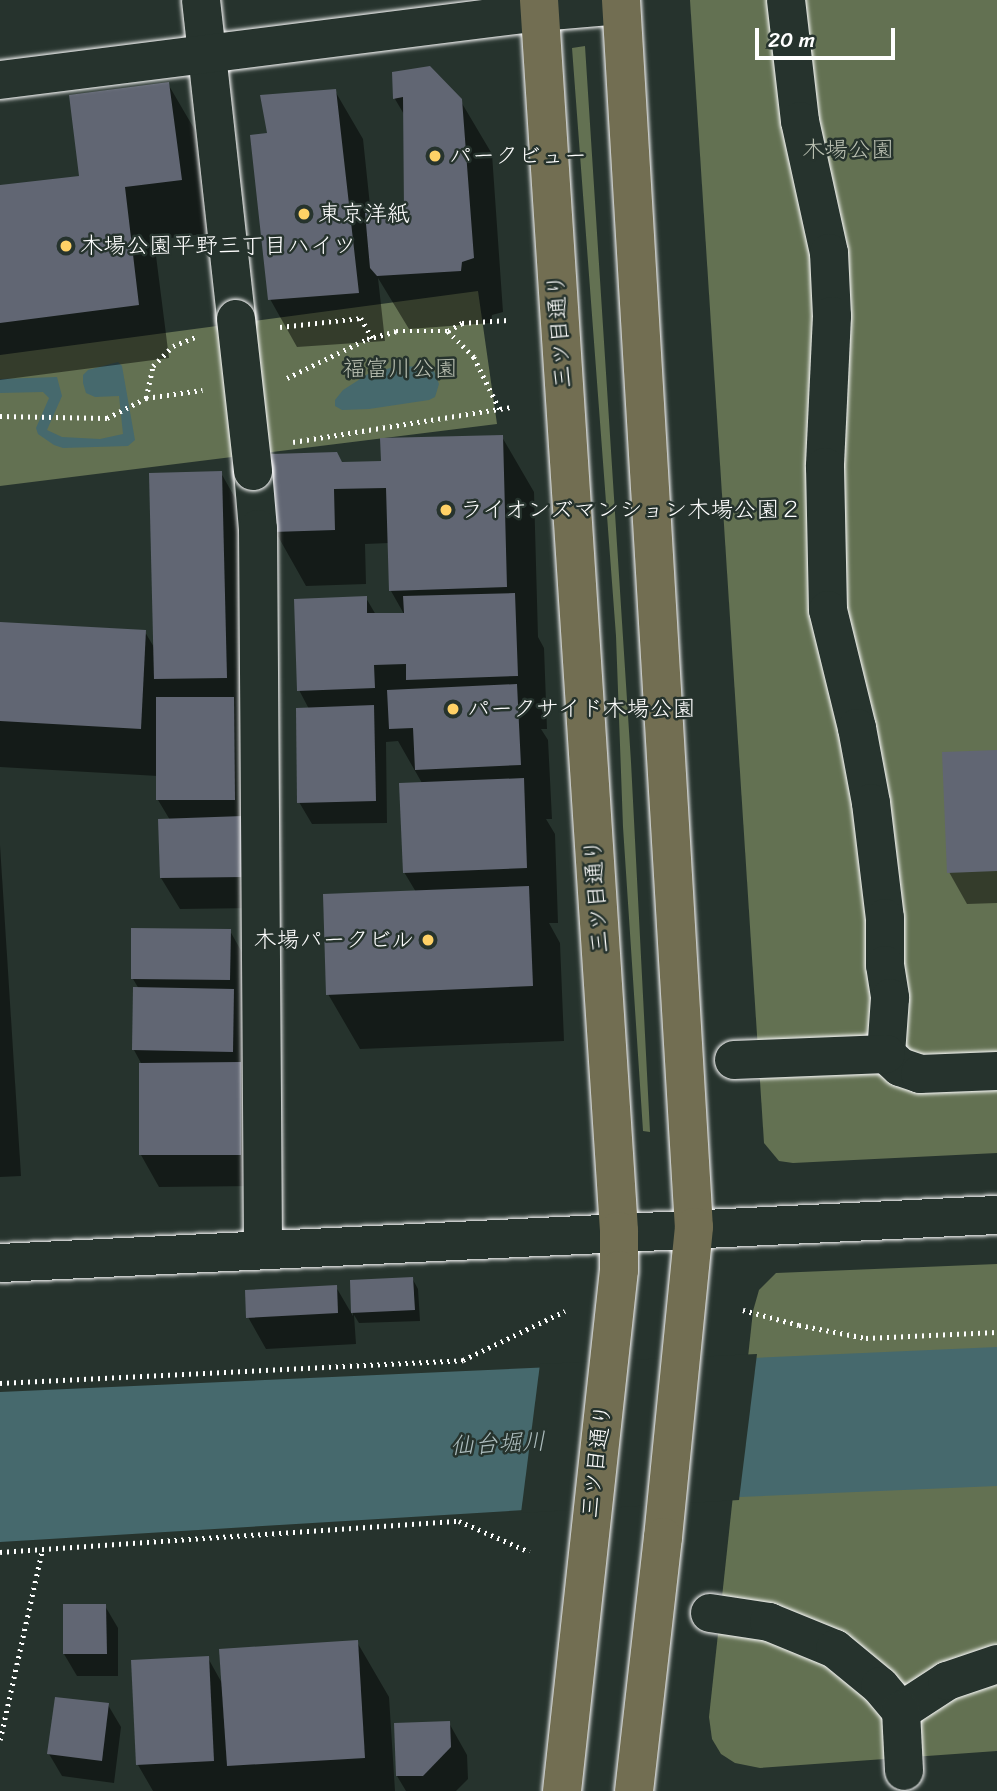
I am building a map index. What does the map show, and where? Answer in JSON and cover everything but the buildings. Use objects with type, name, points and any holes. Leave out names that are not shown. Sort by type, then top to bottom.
[{"type":"main road","points":[[621,3],[694,1227],[634,1791]]},
{"type":"main road","name":"三ツ目通り","points":[[539,6],[619,1231],[619,1270],[562,1791]]},
{"type":"street","points":[[201,0],[204,55],[258,529],[263,1250]]},
{"type":"street","points":[[786,0],[800,121],[829,253],[832,316],[825,467],[828,610],[857,729],[871,803],[885,918],[885,965],[890,998],[886,1054]]},
{"type":"street","points":[[0,80],[204,55],[539,6],[621,3]]},
{"type":"street","points":[[734,1060],[886,1054],[900,1067],[920,1074],[997,1071]]},
{"type":"street","points":[[0,1263],[997,1214]]},
{"type":"street","points":[[710,1613],[769,1622],[835,1649],[880,1686],[901,1711],[904,1771]]},
{"type":"street","points":[[901,1711],[947,1681],[997,1664]]},
{"type":"path","points":[[146,398],[153,366],[173,346],[191,337],[236,326],[361,318],[372,338]]},
{"type":"path","points":[[500,410],[474,357],[448,331],[463,323],[508,320]]},
{"type":"path","points":[[251,460],[512,407]]},
{"type":"path","points":[[0,416],[71,419]]},
{"type":"path","points":[[743,1310],[799,1325],[866,1338],[997,1332]]},
{"type":"path","points":[[0,1383],[463,1360],[565,1311]]},
{"type":"path","points":[[0,1552],[459,1521],[530,1552]]},
{"type":"path","points":[[0,1740],[42,1550]]},
{"type":"green space","name":"木場公園","points":[[690,0],[997,0],[997,1153],[793,1163],[779,1161],[764,1143]]},
{"type":"green space","points":[[585,46],[631,762],[650,1132],[643,1131],[623,827],[616,636],[572,48]]},
{"type":"green space","name":"福富川公園","points":[[478,291],[497,424],[0,486],[0,355]]},
{"type":"green space","points":[[997,1264],[997,1751],[760,1768],[735,1763],[721,1754],[712,1739],[709,1717],[753,1311],[759,1290],[776,1273]]},
{"type":"water","points":[[118,362],[122,366],[135,440],[128,446],[63,448],[54,445],[38,434],[36,428],[49,398],[43,392],[0,393],[0,379],[57,377],[62,396],[47,430],[62,437],[100,439],[123,434],[119,396],[95,397],[86,393],[83,383],[83,375],[88,370]]},
{"type":"water","points":[[398,366],[428,367],[434,371],[439,384],[435,397],[369,409],[342,410],[335,406],[335,400],[343,390],[368,374]]},
{"type":"water","name":"仙台堀川","points":[[997,1347],[997,1486],[740,1497],[0,1542],[0,1392]]},
{"type":"pier","points":[[757,1354],[739,1500],[521,1513],[540,1364]]},
{"type":"place","name":"パークビュー","points":[[435,156]]},
{"type":"place","name":"東京洋紙","points":[[304,214]]},
{"type":"place","name":"木場公園平野三丁目ハイツ","points":[[66,246]]},
{"type":"place","name":"ライオンズマンション木場公園２","points":[[446,510]]},
{"type":"place","name":"パークサイド木場公園","points":[[453,709]]},
{"type":"place","name":"木場パークビル","points":[[428,940]]}]
